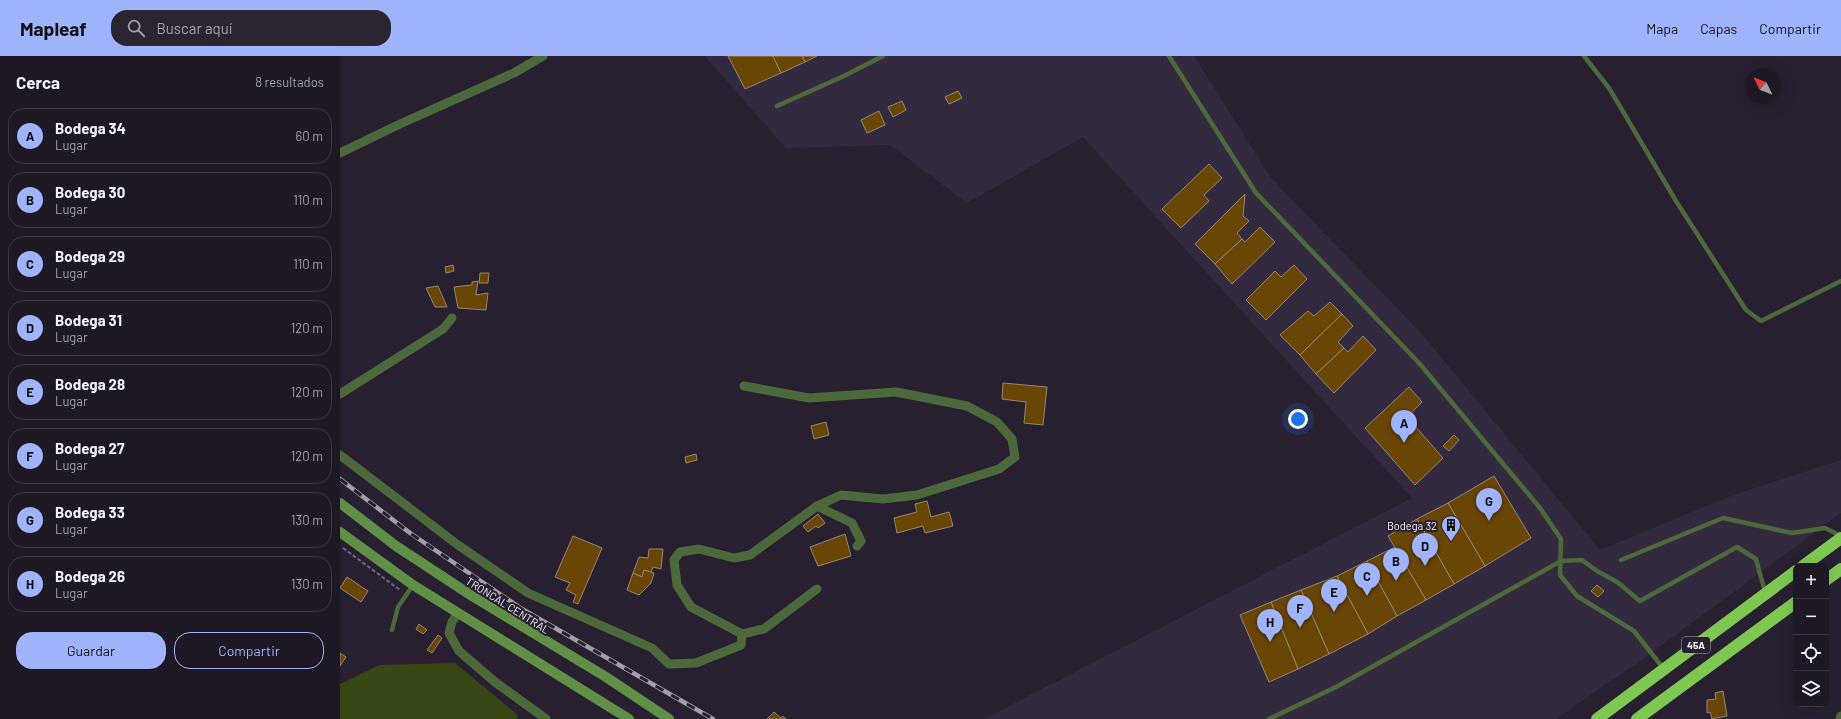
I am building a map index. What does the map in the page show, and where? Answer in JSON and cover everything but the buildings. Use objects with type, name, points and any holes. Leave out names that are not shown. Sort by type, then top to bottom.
[{"type":"highway","points":[[1807,563],[1841,537]]},
{"type":"highway","points":[[1829,578],[1841,569]]},
{"type":"highway","name":"45A","points":[[1596,719],[1793,573]]},
{"type":"highway","name":"45A","points":[[1637,719],[1793,604]]},
{"type":"main road","name":"TRONCAL CENTRAL","points":[[340,503],[396,546],[472,596],[606,677],[669,719]]},
{"type":"main road","points":[[340,532],[414,585],[629,719]]},
{"type":"street","points":[[340,153],[400,124],[514,73],[543,56]]},
{"type":"street","points":[[340,394],[443,329],[452,318]]},
{"type":"street","points":[[744,386],[809,398],[896,392],[967,406],[997,422],[1012,439],[1015,457],[999,469],[917,495],[883,499],[841,495],[817,506],[750,555],[734,558],[699,549],[680,552],[674,560],[677,585],[692,606],[742,634],[764,629],[817,589]]},
{"type":"street","points":[[340,455],[458,545],[528,593],[652,648],[669,664],[696,663],[735,648],[741,645],[742,634]]},
{"type":"street","points":[[817,506],[852,523],[861,541],[857,546]]},
{"type":"street","points":[[458,612],[452,622],[449,633],[459,651],[495,682],[546,719]]},
{"type":"lane","points":[[777,106],[844,76],[883,56]]},
{"type":"lane","points":[[1170,56],[1256,193],[1419,363],[1530,496],[1561,540],[1560,576],[1578,596],[1634,631],[1664,670]]},
{"type":"lane","points":[[1584,56],[1609,88],[1676,201],[1746,310],[1761,321],[1841,281]]},
{"type":"lane","points":[[1621,560],[1722,518],[1792,532],[1825,528],[1841,537]]},
{"type":"lane","points":[[1269,719],[1336,687],[1561,561],[1582,560],[1597,571],[1617,582],[1640,601],[1736,547],[1756,559],[1766,594]]},
{"type":"lane","points":[[392,630],[398,607],[414,585]]},
{"type":"shaded area","points":[[705,56],[1194,56],[1271,178],[1421,333],[1600,550],[1736,494],[1841,460],[1841,513],[1644,658],[1556,719],[984,719],[1412,498],[1083,137],[967,203],[890,145],[786,148]]},
{"type":"green space","points":[[455,663],[518,715],[517,719],[340,719],[340,684],[379,665]]},
{"type":"railway","points":[[340,479],[410,533],[522,609],[713,719]]},
{"type":"place","name":"Bodega 34","points":[[1404,443]]},
{"type":"place","name":"Bodega 33","points":[[1489,521]]},
{"type":"place","name":"Bodega 32","points":[[1451,542]]},
{"type":"place","name":"Bodega 31","points":[[1425,566]]},
{"type":"place","name":"Bodega 30","points":[[1396,581]]},
{"type":"place","name":"Bodega 29","points":[[1367,596]]},
{"type":"place","name":"Bodega 28","points":[[1334,612]]},
{"type":"place","name":"Bodega 27","points":[[1300,628]]},
{"type":"place","name":"Bodega 26","points":[[1270,642]]}]
